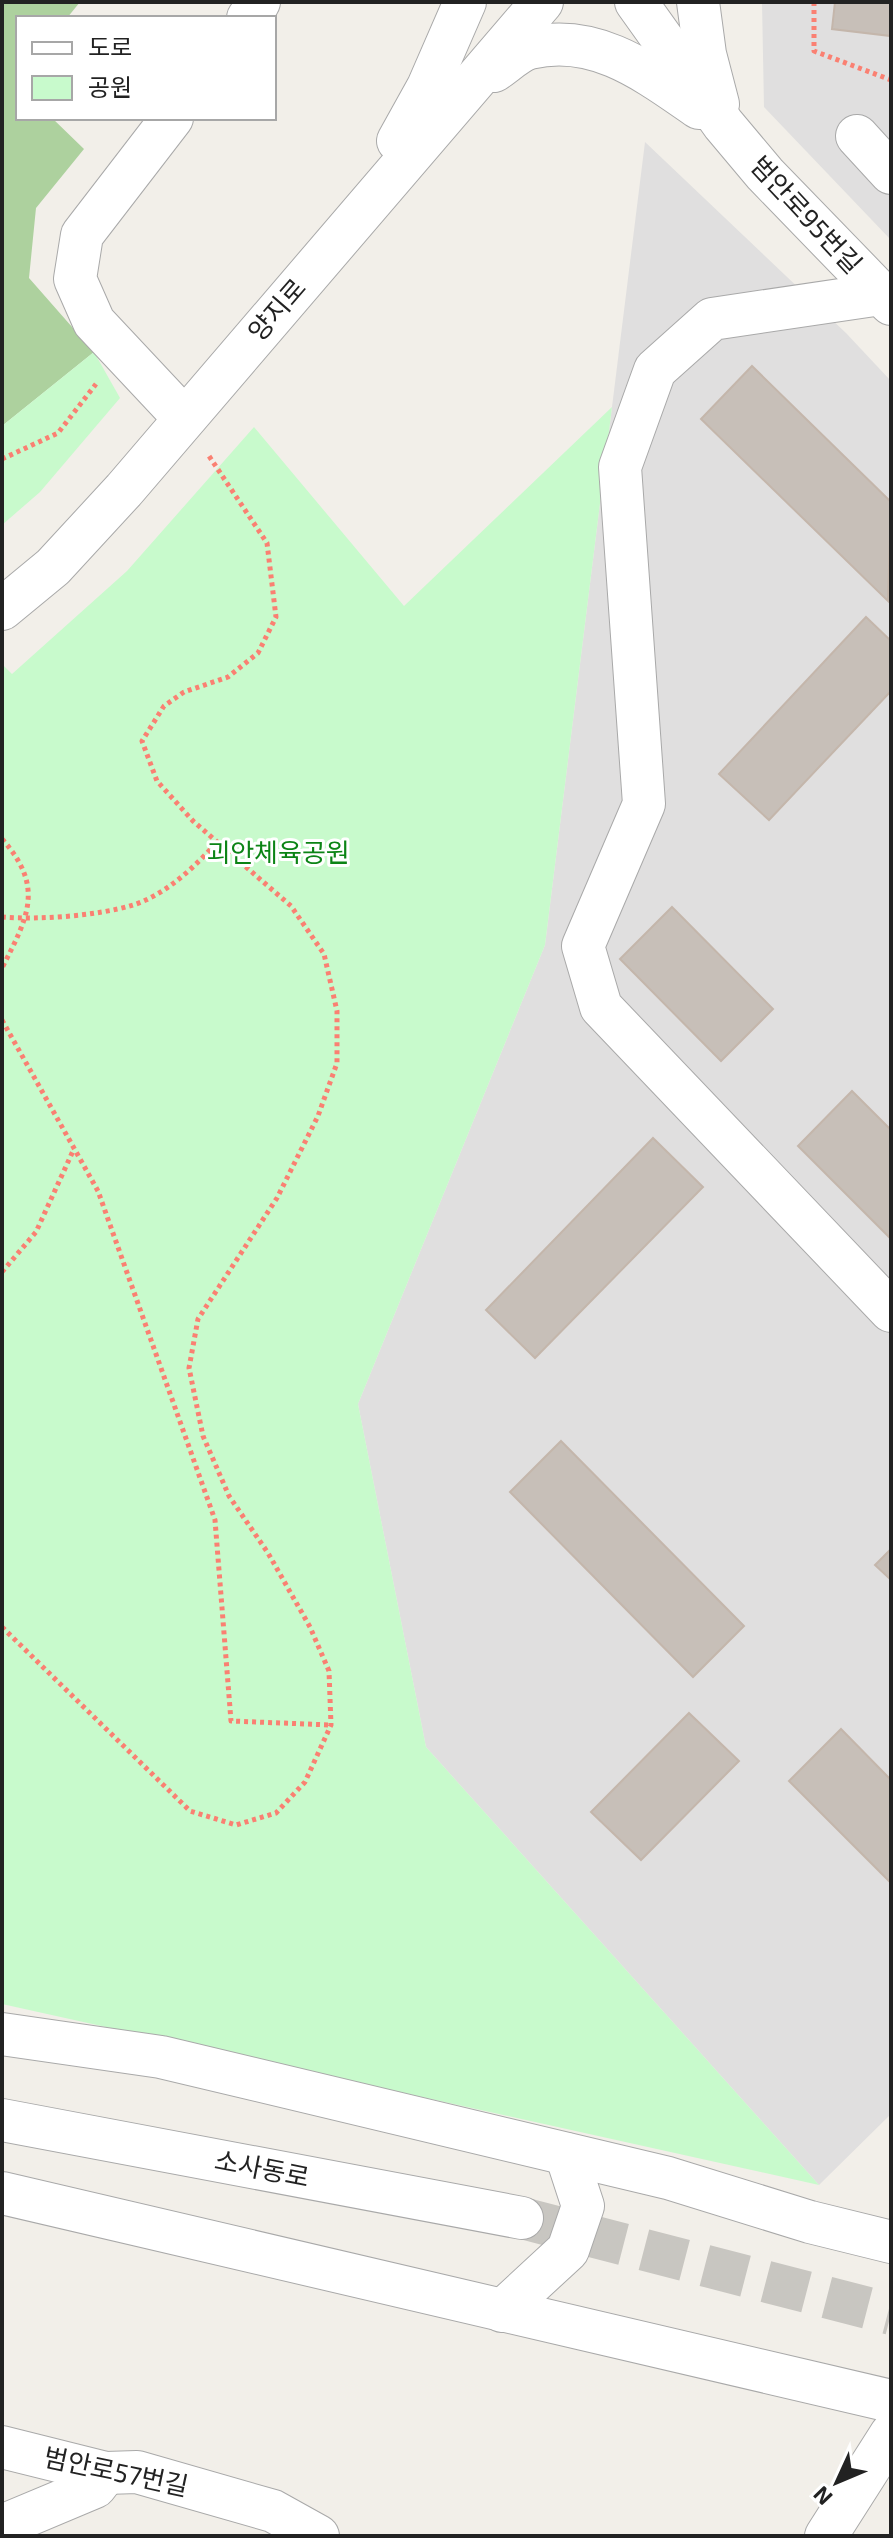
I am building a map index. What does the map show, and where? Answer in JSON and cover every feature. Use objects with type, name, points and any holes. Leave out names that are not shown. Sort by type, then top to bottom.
[{"type":"street","points":[[357,217],[428,87],[465,2]]},
{"type":"street","name":"양지로","points":[[2,609],[53,567],[542,2]]},
{"type":"street","name":"범안로95번길","points":[[636,2],[723,124],[765,174],[886,299]]},
{"type":"street","name":"범안로95번길","points":[[698,2],[705,54],[723,124]]},
{"type":"street","points":[[470,86],[528,48],[580,43],[640,68],[723,124]]},
{"type":"street","points":[[170,120],[82,235],[75,279],[94,322],[184,418]]},
{"type":"street","points":[[857,136],[891,173]]},
{"type":"street","points":[[886,299],[712,319],[655,370],[620,467],[644,804],[583,946],[601,1007],[891,1311]]},
{"type":"street","points":[[2,2034],[161,2057],[668,2178],[810,2222],[891,2242]]},
{"type":"street","name":"소사동로","points":[[2,2120],[522,2218]]},
{"type":"street","points":[[502,2311],[568,2250],[583,2206],[566,2154]]},
{"type":"street","points":[[2,2193],[891,2401]]},
{"type":"street","points":[[826,2536],[891,2434]]},
{"type":"street","name":"범안로57번길","points":[[2,2447],[106,2473],[137,2472],[273,2511],[318,2536]]},
{"type":"street","points":[[2,2526],[95,2487],[106,2473]]},
{"type":"path","points":[[814,2],[814,51],[891,80]]},
{"type":"path","points":[[2,459],[58,433],[92,387],[126,357]]},
{"type":"path","points":[[2,1627],[190,1811],[236,1825],[276,1813],[305,1782],[331,1725],[329,1671],[310,1627],[268,1553],[229,1496],[203,1436],[189,1368],[198,1319],[277,1198],[318,1116],[337,1063],[337,1011],[324,954],[291,906],[217,842],[157,781],[142,741],[164,706],[184,692],[228,677],[258,653],[276,617],[267,543],[184,418]]},
{"type":"path","points":[[2,839],[17,855],[29,882],[27,919],[2,968]]},
{"type":"path","points":[[2,917],[27,919],[134,905],[190,872],[217,842]]},
{"type":"path","points":[[2,1020],[98,1191],[136,1292],[158,1368],[215,1520],[231,1721],[331,1725]]},
{"type":"path","points":[[2,1272],[36,1232],[74,1150]]},
{"type":"shaded area","points":[[762,2],[891,2],[891,240],[764,107]]},
{"type":"shaded area","points":[[645,142],[846,333],[891,381],[891,2114],[819,2185],[426,1747],[358,1404],[545,945]]},
{"type":"green space","points":[[2,2],[80,2],[69,16],[16,16],[16,120],[54,120],[84,149],[36,208],[29,278],[94,352],[2,426]]},
{"type":"green space","points":[[94,352],[120,398],[40,492],[2,525],[2,426]]},
{"type":"green space","name":"괴안체육공원","points":[[612,407],[545,945],[358,1404],[426,1747],[819,2185],[2,2004],[2,664],[12,674],[127,571],[254,427],[404,606]]},
{"type":"building","points":[[835,2],[891,2],[891,36],[832,29]]},
{"type":"building","points":[[752,366],[891,502],[888,601],[701,419]]},
{"type":"building","points":[[866,617],[891,641],[891,691],[769,820],[719,774]]},
{"type":"building","points":[[672,907],[773,1009],[721,1061],[620,959]]},
{"type":"building","points":[[852,1091],[891,1130],[891,1239],[798,1146]]},
{"type":"building","points":[[653,1138],[703,1187],[535,1358],[486,1310]]},
{"type":"building","points":[[561,1441],[744,1626],[693,1677],[510,1492]]},
{"type":"building","points":[[891,1549],[891,1580],[875,1565]]},
{"type":"building","points":[[689,1713],[739,1761],[641,1860],[591,1812]]},
{"type":"building","points":[[841,1729],[891,1780],[891,1883],[789,1781]]},
{"type":"tunnel","points":[[522,2218],[891,2314]]}]
